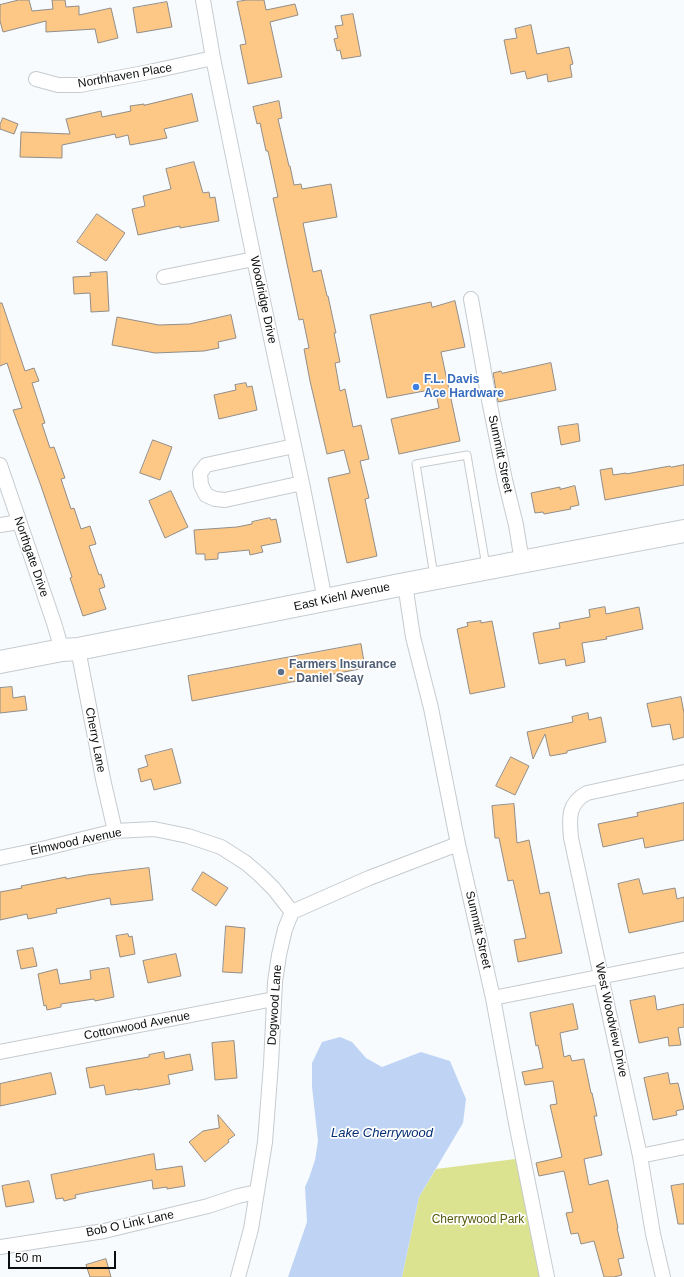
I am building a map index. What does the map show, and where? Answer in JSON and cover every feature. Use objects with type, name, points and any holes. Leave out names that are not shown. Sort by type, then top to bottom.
[{"type":"main road","name":"East Kiehl Avenue","points":[[0,662],[684,530]]},
{"type":"street","name":"Woodridge Drive","points":[[203,0],[213,58],[254,259],[326,600]]},
{"type":"street","name":"Northhaven Place","points":[[36,79],[58,85],[80,85],[213,58]]},
{"type":"street","points":[[164,277],[254,259]]},
{"type":"street","name":"Summitt Street","points":[[470,299],[490,407],[516,525],[522,562]]},
{"type":"street","points":[[294,446],[206,465],[200,473],[201,485],[206,495],[215,499],[224,500],[302,483]]},
{"type":"street","name":"Northgate Drive","points":[[0,465],[54,623],[70,649]]},
{"type":"street","points":[[0,526],[19,522]]},
{"type":"street","name":"Summitt Street","points":[[405,584],[413,637],[431,708],[458,844],[493,998],[547,1277]]},
{"type":"street","name":"Cherry Lane","points":[[70,649],[88,706],[115,831]]},
{"type":"street","name":"West Woodview Drive","points":[[663,1277],[640,1156],[571,838],[570,824],[571,810],[574,804],[581,796],[587,793],[684,772]]},
{"type":"street","name":"Elmwood Avenue","points":[[0,858],[115,831],[154,829],[188,836],[221,847],[246,863],[260,875],[274,889],[292,912]]},
{"type":"street","points":[[292,912],[369,878],[458,844]]},
{"type":"street","name":"Dogwood Lane","points":[[238,1277],[250,1229],[265,1142],[275,982],[285,929],[292,912]]},
{"type":"street","points":[[493,998],[601,975],[684,960]]},
{"type":"street","name":"Cottonwood Avenue","points":[[0,1052],[274,1000]]},
{"type":"street","points":[[640,1156],[684,1147]]},
{"type":"street","name":"Bob O Link Lane","points":[[0,1247],[104,1231],[208,1206],[238,1196],[257,1192]]},
{"type":"lane","points":[[434,578],[416,464],[467,455],[486,569]]},
{"type":"green space","name":"Cherrywood Park","points":[[523,1158],[547,1277],[402,1277],[419,1197],[436,1169]]},
{"type":"water","name":"Lake Cherrywood","points":[[340,1037],[352,1042],[366,1058],[382,1067],[421,1052],[450,1061],[466,1099],[463,1123],[419,1197],[402,1277],[288,1277],[307,1222],[305,1187],[315,1160],[318,1141],[312,1087],[312,1063],[322,1042]]},
{"type":"building","points":[[19,0],[29,0],[32,11],[53,9],[52,0],[65,0],[66,7],[79,6],[79,15],[111,8],[118,38],[98,43],[95,29],[46,32],[46,21],[3,32],[0,21],[0,5]]},
{"type":"building","points":[[247,0],[264,0],[266,10],[295,4],[298,15],[270,22],[282,77],[248,84],[240,45],[246,44],[237,2]]},
{"type":"building","points":[[167,2],[172,27],[137,33],[133,8]]},
{"type":"building","points":[[353,14],[361,56],[342,59],[340,50],[337,51],[334,39],[338,38],[335,26],[343,25],[341,16]]},
{"type":"building","points":[[531,25],[537,54],[569,47],[573,64],[570,65],[572,77],[548,82],[547,74],[527,79],[525,71],[511,74],[504,40],[517,38],[515,29]]},
{"type":"building","points":[[192,94],[198,121],[164,129],[167,138],[130,145],[128,135],[116,138],[115,134],[62,145],[62,158],[20,157],[21,132],[70,134],[66,119],[101,111],[102,117],[131,111],[130,106],[144,105]]},
{"type":"building","points":[[279,101],[282,118],[278,119],[294,185],[301,184],[302,189],[331,184],[337,217],[303,223],[313,272],[321,270],[328,296],[336,333],[334,333],[340,362],[335,363],[340,391],[345,389],[353,427],[361,425],[369,459],[360,461],[369,498],[365,499],[377,556],[347,563],[328,478],[350,473],[344,450],[327,454],[304,349],[309,348],[303,319],[299,320],[273,198],[278,197],[268,151],[266,151],[260,123],[257,124],[253,107]]},
{"type":"building","points":[[3,118],[18,124],[14,134],[0,129]]},
{"type":"building","points":[[194,162],[203,193],[209,192],[210,198],[215,197],[219,221],[180,228],[180,226],[138,235],[132,209],[145,206],[143,196],[171,189],[166,169]]},
{"type":"building","points":[[97,214],[125,233],[106,261],[77,242]]},
{"type":"building","points":[[107,272],[109,311],[91,312],[90,293],[74,294],[73,277],[91,276],[90,273]]},
{"type":"building","name":"F.L. Davis Ace Hardware","points":[[455,301],[465,347],[441,352],[460,441],[399,454],[391,419],[439,408],[435,389],[387,398],[370,315],[431,302],[432,307]]},
{"type":"building","points":[[0,303],[2,303],[25,371],[34,368],[39,381],[32,383],[45,423],[42,424],[50,448],[54,447],[65,478],[61,479],[71,509],[74,508],[81,529],[90,526],[96,544],[89,546],[99,575],[101,574],[105,587],[99,589],[106,609],[83,616],[70,578],[72,577],[13,410],[22,408],[7,363],[0,366]]},
{"type":"building","points":[[231,315],[236,338],[218,342],[219,348],[204,351],[155,353],[112,345],[117,317],[159,325],[189,324]]},
{"type":"building","points":[[551,363],[556,390],[498,402],[493,373],[501,371],[502,373]]},
{"type":"building","points":[[246,383],[247,387],[252,386],[257,410],[219,419],[214,395],[236,390],[235,385]]},
{"type":"building","points":[[578,424],[580,441],[561,445],[558,427]]},
{"type":"building","points":[[153,440],[172,447],[160,480],[140,473]]},
{"type":"building","points":[[684,465],[684,485],[605,500],[600,470],[612,468],[613,475]]},
{"type":"building","points":[[575,486],[579,505],[570,507],[571,509],[544,514],[543,512],[535,513],[531,493],[560,487],[560,489]]},
{"type":"building","points":[[171,491],[188,527],[165,538],[149,501]]},
{"type":"building","points":[[270,518],[271,520],[276,519],[281,542],[261,546],[263,552],[250,555],[249,550],[218,553],[218,559],[205,560],[205,554],[196,554],[194,530],[237,527]]},
{"type":"building","points":[[605,607],[606,614],[639,607],[643,629],[606,637],[607,639],[582,643],[585,662],[566,666],[565,659],[539,664],[533,633],[560,628],[559,623],[590,617],[589,610]]},
{"type":"building","points":[[481,621],[481,623],[492,621],[505,687],[470,694],[457,629],[468,626],[467,623]]},
{"type":"building","points":[[361,644],[365,668],[192,701],[188,676]]},
{"type":"building","points":[[12,687],[13,698],[25,696],[27,710],[0,713],[0,688]]},
{"type":"building","points":[[681,697],[684,713],[684,737],[673,740],[670,724],[652,727],[647,704]]},
{"type":"building","points":[[588,713],[589,720],[601,717],[606,742],[567,751],[567,753],[550,756],[545,734],[533,759],[527,732],[573,722],[572,717]]},
{"type":"building","points":[[172,749],[181,783],[154,790],[151,779],[141,782],[138,769],[148,766],[145,756]]},
{"type":"building","points":[[511,757],[529,766],[515,795],[496,786]]},
{"type":"building","points":[[684,803],[684,840],[645,848],[643,838],[603,847],[598,824],[638,816],[637,813]]},
{"type":"building","points":[[514,804],[517,843],[529,840],[540,894],[549,892],[562,953],[518,962],[514,940],[526,938],[513,880],[508,881],[499,838],[495,838],[492,806]]},
{"type":"building","points":[[149,868],[153,900],[111,905],[110,898],[56,909],[57,913],[28,919],[27,914],[0,920],[0,892],[66,877],[66,879],[87,875]]},
{"type":"building","points":[[203,872],[228,888],[216,906],[192,890]]},
{"type":"building","points":[[639,879],[643,894],[675,888],[677,899],[684,897],[684,921],[629,933],[618,884]]},
{"type":"building","points":[[226,926],[245,928],[242,973],[223,972]]},
{"type":"building","points":[[128,934],[129,937],[132,936],[135,954],[120,957],[116,936]]},
{"type":"building","points":[[33,948],[37,966],[21,969],[17,951]]},
{"type":"building","points":[[176,954],[181,976],[148,983],[143,961]]},
{"type":"building","points":[[109,968],[114,997],[95,1001],[94,999],[61,1004],[61,1007],[47,1010],[46,1005],[44,1006],[38,974],[57,969],[60,984],[91,979],[90,971]]},
{"type":"building","points":[[655,996],[657,1010],[684,1004],[684,1027],[678,1028],[681,1045],[669,1046],[668,1037],[639,1043],[630,1001]]},
{"type":"building","points":[[573,1004],[578,1029],[560,1033],[564,1057],[570,1055],[572,1061],[584,1059],[592,1093],[597,1116],[594,1116],[602,1155],[584,1159],[589,1185],[608,1180],[624,1258],[618,1259],[622,1275],[614,1277],[604,1277],[594,1241],[581,1244],[578,1233],[571,1234],[566,1213],[573,1212],[564,1171],[539,1176],[536,1163],[562,1157],[550,1105],[557,1104],[553,1081],[525,1085],[522,1072],[543,1068],[538,1045],[536,1046],[530,1013]]},
{"type":"building","points":[[234,1041],[237,1078],[215,1080],[212,1043]]},
{"type":"building","points":[[164,1052],[165,1059],[190,1054],[193,1070],[168,1075],[170,1084],[138,1090],[106,1095],[104,1085],[90,1088],[86,1068],[149,1057],[149,1055]]},
{"type":"building","points":[[51,1073],[56,1094],[0,1106],[0,1084]]},
{"type":"building","points":[[668,1073],[670,1084],[678,1083],[684,1109],[676,1111],[677,1115],[653,1120],[644,1078]]},
{"type":"building","points":[[218,1115],[235,1135],[205,1162],[189,1142],[203,1131],[219,1128]]},
{"type":"building","points":[[154,1154],[156,1170],[182,1166],[185,1186],[167,1189],[167,1187],[153,1189],[152,1180],[75,1195],[76,1198],[64,1201],[63,1198],[56,1199],[51,1175]]},
{"type":"building","points":[[29,1181],[34,1202],[6,1207],[2,1186]]},
{"type":"building","points":[[684,1184],[684,1224],[678,1224],[671,1186]]},
{"type":"building","points":[[106,1259],[111,1277],[90,1277],[86,1265]]},
{"type":"place","name":"F.L. Davis Ace Hardware","points":[[416,387]]},
{"type":"place","name":"Farmers Insurance - Daniel Seay","points":[[281,672]]}]
